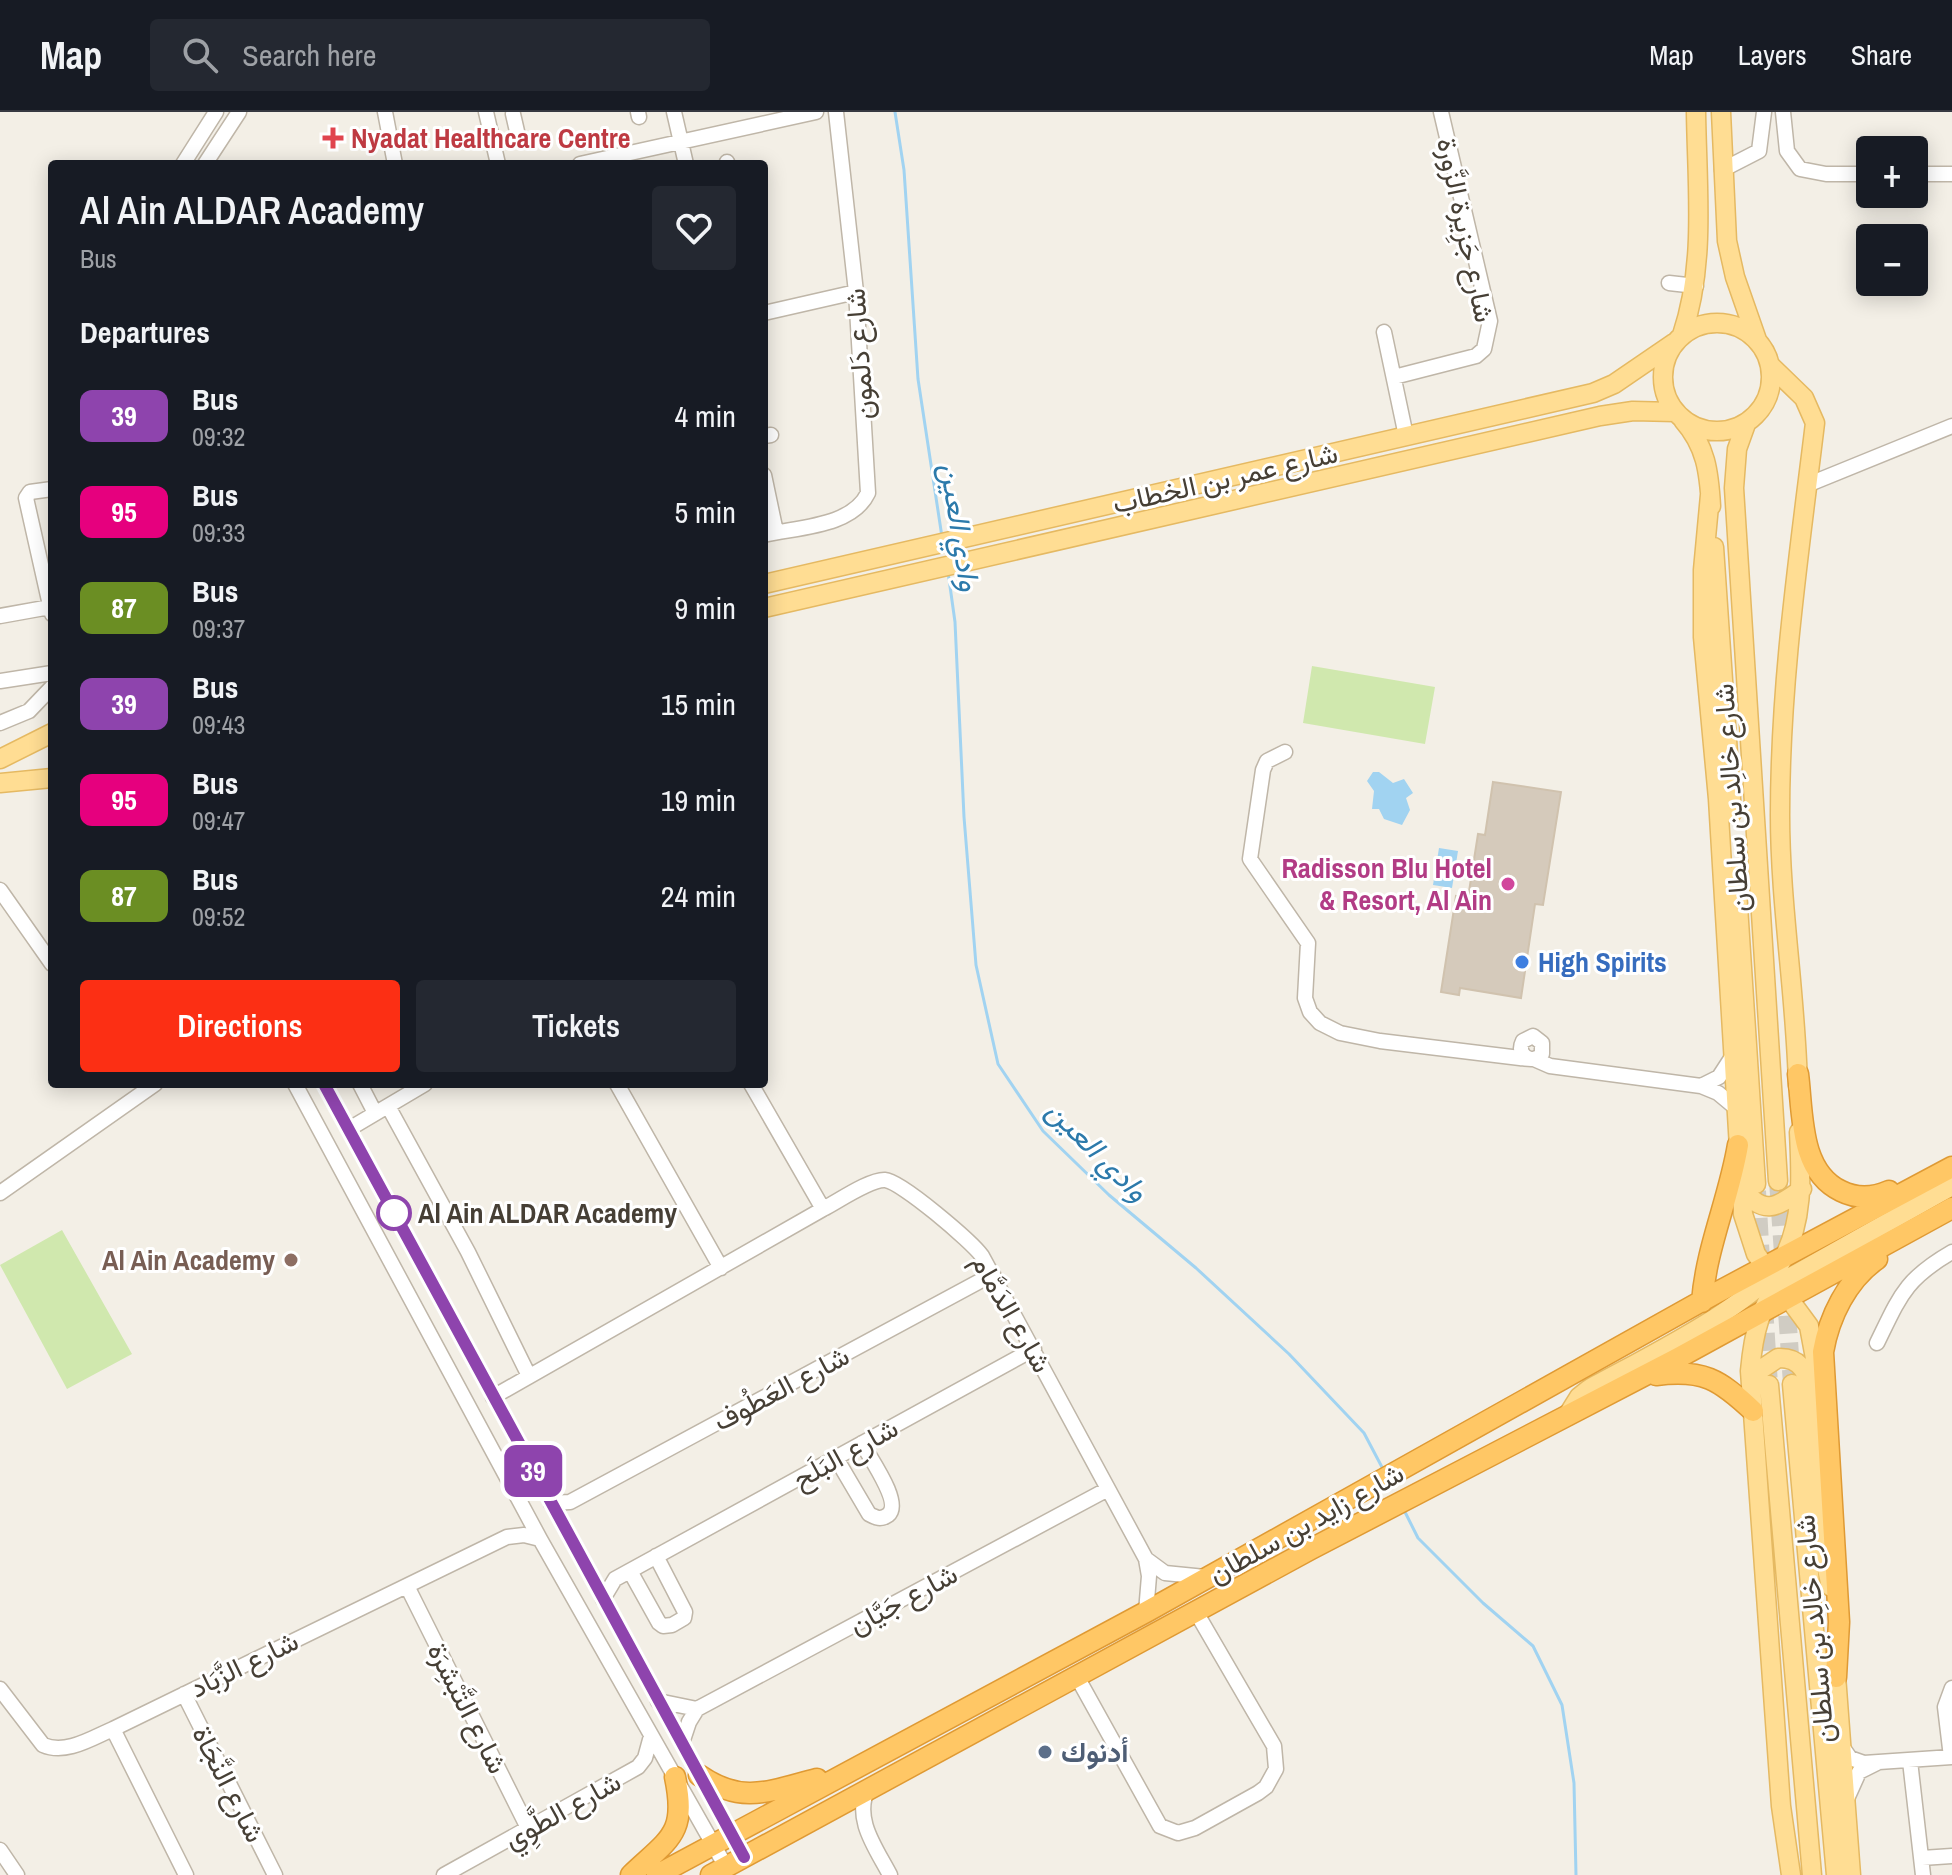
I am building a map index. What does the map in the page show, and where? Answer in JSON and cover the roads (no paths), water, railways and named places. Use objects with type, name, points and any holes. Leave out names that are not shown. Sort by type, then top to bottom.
[{"type":"highway","points":[[1798,1074],[1808,1150],[1814,1167],[1832,1186],[1845,1193],[1871,1197],[1885,1193],[1952,1156]]},
{"type":"highway","points":[[1702,1302],[1709,1249],[1728,1197],[1738,1145]]},
{"type":"highway","name":"شارع زايد بن سلطان","points":[[727,1866],[1076,1675],[1762,1311],[1784,1256],[1952,1167]]},
{"type":"highway","name":"شارع زايد بن سلطان","points":[[657,1875],[1303,1526],[1702,1302],[1775,1282],[1952,1208]]},
{"type":"highway","points":[[1836,1677],[1839,1622],[1823,1352],[1825,1339],[1841,1301],[1857,1275],[1874,1260],[1952,1217]]},
{"type":"highway","points":[[1640,1377],[1682,1372],[1708,1377],[1752,1402]]},
{"type":"highway","points":[[699,1775],[724,1790],[741,1795],[844,1773]]},
{"type":"highway","points":[[631,1875],[673,1834],[679,1823],[681,1812],[673,1774]]},
{"type":"main road","points":[[1696,112],[1696,286],[1678,339],[1663,371],[1663,386],[1679,416],[1707,431],[1721,432],[1746,424],[1765,404],[1772,378],[1770,365]]},
{"type":"main road","points":[[1721,112],[1727,241],[1735,277],[1757,340],[1770,365],[1811,409],[1815,423],[1787,643],[1781,758],[1781,868],[1798,1074],[1802,1189],[1798,1215],[1784,1256]]},
{"type":"main road","points":[[1678,339],[1712,323],[1729,324],[1757,340]]},
{"type":"main road","name":"شارع عمر بن الخطاب","points":[[768,583],[1593,393],[1614,384],[1678,339]]},
{"type":"main road","name":"شارع عمر بن الخطاب","points":[[768,607],[1609,414],[1648,410],[1679,416]]},
{"type":"main road","name":"شارع خالِد بن سلطان","points":[[1679,416],[1702,445],[1710,495],[1748,1185]]},
{"type":"main road","name":"شارع خالِد بن سلطان","points":[[1746,424],[1737,449],[1734,500],[1778,1181]]},
{"type":"main road","points":[[1710,495],[1703,570],[1703,637],[1719,815],[1738,1145],[1750,1199],[1763,1207],[1774,1207],[1802,1189]]},
{"type":"main road","points":[[0,759],[48,735]]},
{"type":"main road","points":[[0,783],[48,778]]},
{"type":"main road","points":[[1748,1185],[1746,1230],[1775,1282],[1809,1326],[1815,1349],[1851,1875]]},
{"type":"main road","points":[[1569,1413],[1579,1397],[1589,1389],[1775,1282],[1952,1186]]},
{"type":"main road","points":[[1762,1311],[1751,1361],[1752,1402],[1777,1753],[1791,1875]]},
{"type":"main road","points":[[1752,1402],[1760,1370],[1771,1361],[1792,1360],[1807,1374],[1820,1537],[1831,1587]]},
{"type":"main road","name":"شارع خالِد بن سلطان","points":[[1792,1384],[1836,1875]]},
{"type":"main road","name":"شارع خالِد بن سلطان","points":[[1769,1385],[1812,1875]]},
{"type":"main road","points":[[1777,1753],[1799,1875]]},
{"type":"street","points":[[186,160],[216,112]]},
{"type":"street","points":[[208,160],[239,112]]},
{"type":"street","points":[[385,112],[394,160]]},
{"type":"street","points":[[486,112],[497,160]]},
{"type":"street","points":[[674,112],[685,160]]},
{"type":"street","points":[[598,160],[816,112]]},
{"type":"street","name":"شارع دَلمون","points":[[770,533],[848,516],[864,502],[868,493],[856,292],[836,112]]},
{"type":"street","name":"شارع جَزِيرة الزَّورة","points":[[1394,377],[1476,356],[1484,349],[1488,337],[1486,304],[1441,112]]},
{"type":"street","points":[[1722,170],[1759,151],[1764,112]]},
{"type":"street","points":[[1783,112],[1787,151],[1800,169],[1826,174],[1856,174]]},
{"type":"street","points":[[491,137],[518,135],[513,114]]},
{"type":"street","points":[[1928,174],[1952,174]]},
{"type":"street","points":[[1669,283],[1696,286]]},
{"type":"street","points":[[768,312],[856,292]]},
{"type":"street","points":[[1384,332],[1406,436]]},
{"type":"street","points":[[1807,485],[1952,426]]},
{"type":"street","points":[[48,490],[30,492],[26,498],[48,597]]},
{"type":"street","points":[[0,616],[48,610]]},
{"type":"street","points":[[0,681],[48,674]]},
{"type":"street","points":[[0,723],[29,711],[48,692]]},
{"type":"street","points":[[1285,752],[1267,761],[1263,770],[1250,859],[1308,943],[1305,998],[1310,1012],[1320,1023],[1340,1033],[1380,1041],[1500,1055],[1536,1056]]},
{"type":"street","points":[[0,890],[48,958]]},
{"type":"street","points":[[1500,1055],[1523,1041],[1521,1052],[1536,1056],[1550,1066],[1701,1086],[1718,1093],[1736,1108]]},
{"type":"street","points":[[1701,1086],[1719,1077],[1732,1057]]},
{"type":"street","points":[[0,1193],[144,1088]]},
{"type":"street","points":[[297,1088],[540,1539],[651,1736],[673,1774],[723,1839]]},
{"type":"street","points":[[326,1088],[699,1775],[723,1839],[727,1866]]},
{"type":"street","points":[[363,1088],[382,1110],[468,1252],[529,1376]]},
{"type":"street","points":[[349,1129],[418,1088]]},
{"type":"street","points":[[619,1088],[721,1268]]},
{"type":"street","points":[[753,1088],[823,1209]]},
{"type":"street","name":"شارع الدَمَّام","points":[[493,1397],[823,1209],[874,1182],[891,1181],[969,1239],[993,1274],[1146,1559],[1149,1576],[1146,1612]]},
{"type":"street","points":[[1877,1343],[1908,1283],[1922,1270],[1952,1252]]},
{"type":"street","name":"شارع العَطُوف","points":[[551,1503],[570,1502],[993,1274]]},
{"type":"street","name":"شارع البَلَح","points":[[615,1579],[1034,1349]]},
{"type":"street","points":[[836,1458],[869,1514],[875,1518],[886,1516],[891,1512],[893,1501],[862,1443]]},
{"type":"street","name":"شارع جَيَّان","points":[[697,1709],[1108,1489]]},
{"type":"street","points":[[507,1537],[517,1520],[521,1500]]},
{"type":"street","points":[[563,1524],[570,1502]]},
{"type":"street","name":"شارع الزَّبَاد","points":[[0,1689],[36,1738],[51,1749],[77,1744],[507,1537],[524,1535],[540,1539]]},
{"type":"street","points":[[630,1571],[659,1623],[672,1625],[684,1618],[685,1612],[656,1556]]},
{"type":"street","points":[[1146,1559],[1165,1573],[1209,1577]]},
{"type":"street","points":[[589,1575],[615,1579],[603,1599]]},
{"type":"street","name":"شارع التَّبْشِرَة","points":[[407,1586],[529,1830]]},
{"type":"street","points":[[1076,1675],[1160,1826],[1178,1833],[1195,1828],[1266,1787],[1276,1769],[1277,1759],[1268,1734],[1196,1612]]},
{"type":"street","points":[[1841,1744],[1854,1761],[1877,1763],[1951,1757],[1945,1707],[1952,1688]]},
{"type":"street","name":"شارع النَّجَاة","points":[[184,1694],[275,1875]]},
{"type":"street","points":[[658,1701],[697,1709],[682,1743]]},
{"type":"street","points":[[113,1729],[186,1875]]},
{"type":"street","name":"شارع الطَّوِي","points":[[444,1875],[638,1767],[645,1758],[651,1736]]},
{"type":"street","points":[[1910,1761],[1923,1875]]},
{"type":"street","points":[[1845,1801],[1859,1772],[1877,1763]]},
{"type":"street","name":"شارع الطَّوِي","points":[[638,1767],[673,1774]]},
{"type":"street","points":[[868,1788],[862,1805],[864,1823],[890,1875]]},
{"type":"street","points":[[830,1809],[864,1823]]},
{"type":"street","points":[[1,1854],[17,1875]]},
{"type":"street","points":[[1922,1858],[1952,1856]]},
{"type":"water","points":[[1373,772],[1379,772],[1393,783],[1404,779],[1413,793],[1406,798],[1410,810],[1402,825],[1384,819],[1379,809],[1372,809],[1374,791],[1367,781]]},
{"type":"water","points":[[1439,848],[1458,851],[1452,888],[1433,885]]},
{"type":"waterway","name":"وادي العين","points":[[895,112],[904,170],[918,379],[942,537]]},
{"type":"waterway","name":"وادي العين","points":[[948,572],[955,622],[964,817],[976,965],[998,1064],[1043,1131],[1109,1195],[1196,1268],[1289,1354],[1364,1433],[1384,1471]]},
{"type":"waterway","name":"وادي العين","points":[[1404,1510],[1418,1538],[1483,1603],[1533,1646],[1562,1705],[1574,1783],[1576,1875]]},
{"type":"tunnel","points":[[1778,1181],[1792,1384]]},
{"type":"tunnel","points":[[1757,1191],[1761,1261]]},
{"type":"tunnel","points":[[1764,1306],[1769,1385]]},
{"type":"place","name":"Nyadat Healthcare Centre","points":[[333,138]]},
{"type":"place","name":"Radisson Blu Hotel & Resort, Al Ain","points":[[1508,884]]},
{"type":"place","name":"High Spirits","points":[[1522,962]]},
{"type":"place","name":"Al Ain ALDAR Academy","points":[[394,1213]]},
{"type":"place","name":"Al Ain Academy","points":[[291,1260]]},
{"type":"place","name":"أدنوك","points":[[1045,1752]]}]
